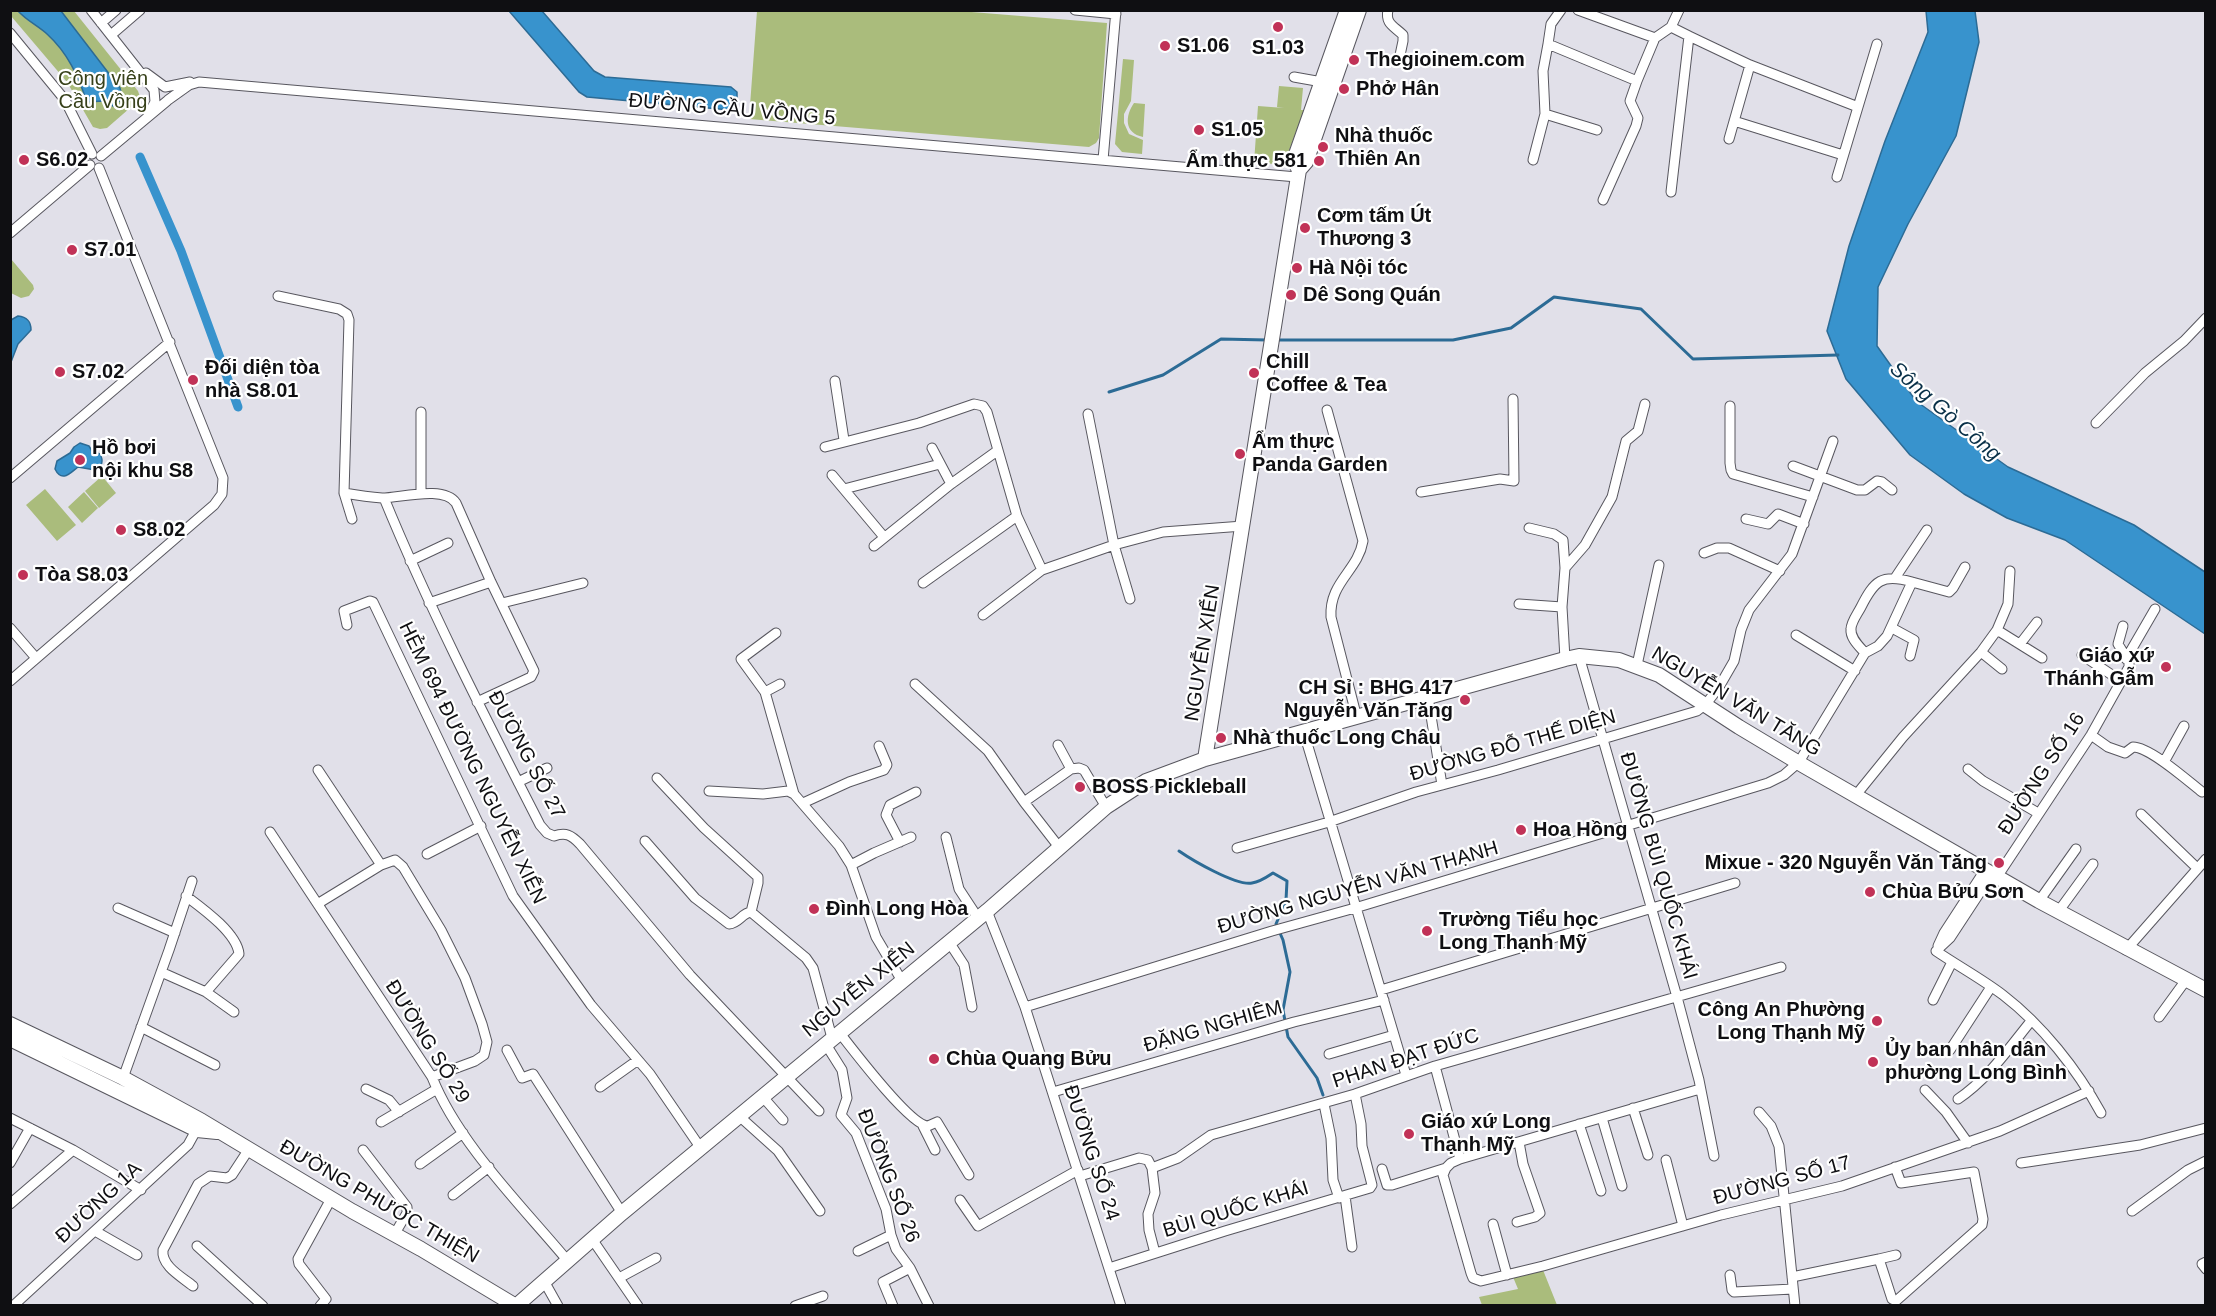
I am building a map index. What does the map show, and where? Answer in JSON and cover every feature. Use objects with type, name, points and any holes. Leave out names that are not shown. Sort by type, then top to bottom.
[{"type":"main road","points":[[1298,173],[1294,160],[1347,10]]},
{"type":"main road","points":[[1298,173],[1306,162],[1359,10]]},
{"type":"main road","name":"NGUYỄN XIỂN","points":[[516,1305],[738,1115],[983,914],[1106,807],[1146,781],[1205,759],[1298,173]]},
{"type":"main road","name":"NGUYỄN VĂN TĂNG","points":[[1205,759],[1572,657],[1618,660],[1637,665],[1659,675],[1739,727],[2058,912],[2205,990]]},
{"type":"main road","name":"ĐƯỜNG PHƯỚC THIỆN","points":[[10,1024],[123,1078],[199,1125]]},
{"type":"main road","name":"ĐƯỜNG PHƯỚC THIỆN","points":[[10,1039],[199,1125],[222,1133],[516,1305]]},
{"type":"street","points":[[91,10],[159,101],[167,101]]},
{"type":"street","points":[[101,23],[116,10]]},
{"type":"street","points":[[111,35],[140,10]]},
{"type":"street","points":[[1075,10],[1116,12],[1103,160]]},
{"type":"street","points":[[1388,10],[1386,19],[1403,35],[1404,41],[1399,60]]},
{"type":"street","points":[[1533,160],[1545,114],[1543,71],[1551,24],[1561,10]]},
{"type":"street","points":[[1578,10],[1655,38]]},
{"type":"street","points":[[1603,200],[1636,126],[1638,118],[1630,101],[1637,81],[1655,38],[1671,27],[1679,10]]},
{"type":"street","points":[[1671,27],[1750,65],[1858,106]]},
{"type":"street","points":[[10,33],[65,100],[103,162],[10,233]]},
{"type":"street","points":[[1671,192],[1689,36]]},
{"type":"street","points":[[1548,44],[1637,81]]},
{"type":"street","points":[[1837,177],[1876,44]]},
{"type":"street","points":[[125,53],[171,92],[167,101]]},
{"type":"street","points":[[1729,139],[1750,65]]},
{"type":"street","points":[[1294,77],[1322,82]]},
{"type":"street","name":"ĐƯỜNG CẦU VỒNG 5","points":[[165,87],[186,82],[199,82],[1103,160],[1298,173]]},
{"type":"street","points":[[10,681],[214,505],[223,490],[223,478],[170,342],[94,167],[88,159],[97,155],[189,84],[199,82]]},
{"type":"street","points":[[148,115],[155,102],[155,94],[159,88],[165,87]]},
{"type":"street","points":[[1545,114],[1597,130]]},
{"type":"street","points":[[1734,121],[1844,155]]},
{"type":"street","points":[[278,296],[339,309],[347,314],[344,493],[352,519]]},
{"type":"street","points":[[2096,423],[2145,373],[2184,341],[2205,318]]},
{"type":"street","points":[[10,478],[170,342]]},
{"type":"street","points":[[835,381],[844,440]]},
{"type":"street","points":[[1421,492],[1500,479],[1514,481],[1513,399]]},
{"type":"street","points":[[825,447],[844,440],[919,423],[974,404],[983,406],[987,412],[1017,516],[1042,570]]},
{"type":"street","points":[[1565,568],[1585,545],[1609,504],[1626,441],[1638,431],[1645,404]]},
{"type":"street","points":[[1730,406],[1730,463],[1733,474],[1813,497]]},
{"type":"street","points":[[1327,410],[1364,542],[1362,552],[1341,579],[1330,607],[1357,718]]},
{"type":"street","points":[[421,412],[421,494]]},
{"type":"street","points":[[1088,414],[1114,545],[1131,599]]},
{"type":"street","points":[[1706,704],[1734,661],[1741,630],[1749,610],[1792,554],[1833,441]]},
{"type":"street","points":[[933,448],[951,484]]},
{"type":"street","points":[[874,546],[951,484],[997,451]]},
{"type":"street","points":[[843,489],[940,464]]},
{"type":"street","points":[[1793,466],[1857,490],[1865,490],[1877,482],[1882,482],[1892,490]]},
{"type":"street","points":[[832,475],[884,537]]},
{"type":"street","points":[[344,493],[384,498],[421,494],[448,496],[453,499],[534,671],[531,677],[477,702]]},
{"type":"street","name":"ĐƯỜNG SỐ 27","points":[[384,498],[429,603],[540,825],[546,833],[554,836],[567,834],[580,844],[690,975],[819,1111]]},
{"type":"street","points":[[1746,519],[1768,524],[1778,514],[1804,524]]},
{"type":"street","points":[[923,583],[1017,516]]},
{"type":"street","points":[[984,615],[1042,570],[1114,545],[1163,532],[1243,526]]},
{"type":"street","name":"ĐƯỜNG BÙI QUỐC KHÁI","points":[[1529,528],[1554,534],[1563,540],[1565,568],[1562,607],[1572,657],[1603,739],[1629,825],[1677,996],[1714,1156]]},
{"type":"street","points":[[1895,578],[1928,530]]},
{"type":"street","points":[[410,561],[448,543]]},
{"type":"street","points":[[1704,554],[1717,548],[1729,548],[1780,571]]},
{"type":"street","points":[[1637,665],[1659,565]]},
{"type":"street","points":[[1865,653],[1853,639],[1851,628],[1870,588],[1879,582],[1895,578],[1949,592],[1965,567]]},
{"type":"street","points":[[1856,795],[1903,737],[1981,652],[1997,630],[2008,604],[2010,571]]},
{"type":"street","points":[[429,603],[491,582]]},
{"type":"street","points":[[1799,762],[1865,653],[1878,646],[1892,628],[1912,582]]},
{"type":"street","points":[[502,603],[583,583]]},
{"type":"street","name":"HẺM 694 ĐƯỜNG NGUYỄN XIỂN","points":[[347,625],[343,614],[345,610],[373,602],[513,896],[591,1005],[650,1074],[700,1147]]},
{"type":"street","points":[[1519,604],[1562,607]]},
{"type":"street","points":[[2126,659],[2155,609]]},
{"type":"street","points":[[2020,644],[2037,622]]},
{"type":"street","name":"ĐƯỜNG SỐ 16","points":[[1991,873],[2038,813],[2091,735],[2121,681],[2128,667],[2118,644],[2123,626]]},
{"type":"street","points":[[10,628],[36,658]]},
{"type":"street","points":[[1892,628],[1914,640],[1910,656]]},
{"type":"street","points":[[1997,630],[2042,658]]},
{"type":"street","points":[[776,633],[741,659],[765,692],[794,794]]},
{"type":"street","points":[[1796,635],[1855,671]]},
{"type":"street","points":[[1981,652],[2002,669]]},
{"type":"street","points":[[2082,655],[2121,681]]},
{"type":"street","points":[[765,692],[780,684]]},
{"type":"street","points":[[915,684],[987,750],[1059,847]]},
{"type":"street","points":[[1428,697],[1442,785]]},
{"type":"street","name":"ĐƯỜNG ĐỖ THẾ DIỆN","points":[[1237,848],[1329,822],[1416,792],[1687,715],[1706,704]]},
{"type":"street","points":[[2163,762],[2184,726]]},
{"type":"street","points":[[1304,733],[1406,1075]]},
{"type":"street","points":[[2091,735],[2120,752],[2125,753],[2137,747],[2163,762],[2202,792]]},
{"type":"street","points":[[1058,745],[1071,769]]},
{"type":"street","points":[[803,803],[849,782],[884,770],[887,765],[879,746]]},
{"type":"street","name":"ĐƯỜNG NGUYỄN VĂN THẠNH","points":[[1025,1007],[1768,783],[1784,775],[1799,762]]},
{"type":"street","points":[[518,782],[547,768]]},
{"type":"street","points":[[1024,802],[1071,769],[1079,768],[1083,770],[1106,807]]},
{"type":"street","points":[[1968,769],[1983,781],[2038,813]]},
{"type":"street","points":[[318,770],[381,865]]},
{"type":"street","points":[[645,841],[695,898],[729,924],[737,922],[750,912],[759,883],[758,877],[704,828],[657,778]]},
{"type":"street","points":[[709,791],[763,794],[788,791],[794,794],[839,846],[851,865],[876,937],[902,981]]},
{"type":"street","points":[[900,842],[886,815],[890,805],[916,792]]},
{"type":"street","points":[[2141,814],[2197,868]]},
{"type":"street","points":[[427,854],[481,826]]},
{"type":"street","name":"ĐƯỜNG SỐ 29","points":[[270,832],[432,1077],[463,1132],[489,1167],[567,1260]]},
{"type":"street","points":[[851,865],[911,837]]},
{"type":"street","name":"ĐƯỜNG SỐ 24","points":[[946,837],[958,889],[983,914],[1025,1007],[1109,1268],[1118,1305]]},
{"type":"street","points":[[2039,901],[2076,849]]},
{"type":"street","points":[[2126,950],[2205,859]]},
{"type":"street","points":[[319,903],[381,865],[395,860],[403,867],[441,930],[465,978],[482,1023],[486,1042],[484,1055],[475,1061],[432,1077]]},
{"type":"street","points":[[2058,912],[2093,864]]},
{"type":"street","points":[[1991,873],[1944,933],[1936,951],[1991,987],[2031,1021],[2090,1091],[2101,1113]]},
{"type":"street","points":[[123,1078],[192,881]]},
{"type":"street","points":[[1381,990],[1735,883]]},
{"type":"street","points":[[186,896],[216,918],[239,951],[237,957],[206,992]]},
{"type":"street","points":[[118,908],[175,933]]},
{"type":"street","points":[[750,912],[806,958],[813,968],[832,1038],[923,1126],[935,1150]]},
{"type":"street","points":[[949,942],[964,965],[972,1007]]},
{"type":"street","points":[[1933,1000],[1952,962]]},
{"type":"street","name":"PHAN ĐẠT ĐỨC","points":[[1152,1168],[1178,1158],[1211,1135],[1323,1104],[1435,1066],[1781,967]]},
{"type":"street","points":[[161,972],[206,992],[234,1012]]},
{"type":"street","points":[[2159,1017],[2186,980]]},
{"type":"street","points":[[1950,1050],[1991,987]]},
{"type":"street","name":"ĐẶNG NGHIÊM","points":[[1053,1092],[1279,1026],[1384,1000]]},
{"type":"street","points":[[1958,1099],[1972,1090],[2031,1021]]},
{"type":"street","points":[[141,1028],[215,1065]]},
{"type":"street","points":[[1329,1054],[1394,1035]]},
{"type":"street","name":"ĐƯỜNG SỐ 26","points":[[832,1038],[842,1070],[847,1098],[841,1115],[856,1133],[886,1209],[891,1235],[900,1256],[910,1268],[883,1282],[893,1305]]},
{"type":"street","points":[[507,1050],[522,1078],[533,1074],[622,1213]]},
{"type":"street","points":[[600,1087],[638,1060]]},
{"type":"street","points":[[1435,1066],[1460,1159]]},
{"type":"street","points":[[366,1089],[389,1100],[399,1112]]},
{"type":"street","points":[[381,1122],[437,1089]]},
{"type":"street","points":[[1382,1169],[1387,1185],[1446,1168],[1451,1162],[1460,1159],[1700,1089]]},
{"type":"street","points":[[1925,1090],[1946,1112],[1968,1143]]},
{"type":"street","name":"ĐƯỜNG SỐ 17","points":[[1446,1168],[1443,1175],[1471,1274],[1476,1280],[1507,1275],[1683,1226],[1842,1186],[2000,1131],[2090,1091]]},
{"type":"street","name":"BÙI QUỐC KHÁI","points":[[1109,1268],[1372,1187],[1362,1146],[1361,1124],[1355,1094]]},
{"type":"street","points":[[762,1096],[783,1120]]},
{"type":"street","points":[[1323,1104],[1330,1129],[1333,1180],[1342,1197],[1352,1247]]},
{"type":"street","points":[[1633,1108],[1648,1155]]},
{"type":"street","points":[[1759,1112],[1771,1126],[1779,1146],[1795,1305]]},
{"type":"street","points":[[738,1115],[778,1151],[820,1212]]},
{"type":"street","points":[[10,1118],[73,1150],[141,1190]]},
{"type":"street","points":[[1602,1118],[1622,1186]]},
{"type":"street","points":[[923,1126],[937,1122],[969,1175]]},
{"type":"street","points":[[1579,1124],[1601,1191]]},
{"type":"street","name":"ĐƯỜNG 1A","points":[[13,1305],[189,1144],[199,1125]]},
{"type":"street","points":[[10,1163],[30,1128]]},
{"type":"street","points":[[2021,1163],[2140,1145],[2205,1128]]},
{"type":"street","points":[[420,1164],[463,1132]]},
{"type":"street","points":[[1517,1222],[1535,1217],[1540,1213],[1523,1164],[1519,1142]]},
{"type":"street","points":[[193,1286],[166,1263],[162,1256],[163,1250],[198,1184],[210,1176],[227,1178],[249,1149]]},
{"type":"street","points":[[11,1203],[73,1150]]},
{"type":"street","points":[[363,1150],[407,1207],[407,1213],[394,1235]]},
{"type":"street","points":[[960,1200],[978,1226],[1079,1173],[1139,1158],[1148,1160],[1152,1168],[1155,1193],[1148,1214],[1149,1230],[1155,1253]]},
{"type":"street","points":[[1666,1160],[1683,1226]]},
{"type":"street","points":[[2132,1211],[2188,1170],[2205,1161]]},
{"type":"street","points":[[453,1195],[489,1167]]},
{"type":"street","points":[[1879,1259],[1892,1299],[1896,1301],[1983,1222],[1974,1172],[1901,1183],[1895,1167]]},
{"type":"street","points":[[327,1303],[299,1264],[298,1259],[332,1199]]},
{"type":"street","points":[[1493,1224],[1507,1275]]},
{"type":"street","points":[[95,1232],[137,1255]]},
{"type":"street","points":[[858,1251],[891,1235]]},
{"type":"street","points":[[592,1239],[638,1305]]},
{"type":"street","points":[[197,1246],[263,1305]]},
{"type":"street","points":[[1792,1277],[1896,1255]]},
{"type":"street","points":[[619,1278],[656,1258]]},
{"type":"street","points":[[2205,1262],[2202,1264],[2205,1269]]},
{"type":"street","points":[[910,1268],[929,1305]]},
{"type":"street","points":[[1730,1275],[1734,1292],[1793,1289]]},
{"type":"street","points":[[544,1281],[558,1305]]},
{"type":"street","points":[[795,1305],[823,1296]]},
{"type":"green space","points":[[947,10],[1107,23],[1099,138],[1096,143],[1089,147],[749,119],[757,11]]},
{"type":"green space","name":"Công viên Cầu Vồng","points":[[10,11],[74,11],[138,91],[140,97],[138,101],[107,128],[93,127],[67,82],[11,16]]},
{"type":"green space","points":[[1123,59],[1134,60],[1131,101],[1124,114],[1124,123],[1129,134],[1143,140],[1142,154],[1122,152],[1115,144]]},
{"type":"green space","points":[[1279,86],[1303,88],[1301,110],[1304,110],[1286,159],[1278,164],[1254,163],[1258,106],[1284,108],[1277,107]]},
{"type":"green space","points":[[1134,103],[1145,104],[1143,137],[1129,128],[1129,113]]},
{"type":"green space","points":[[11,259],[33,285],[34,289],[29,296],[21,298],[11,293]]},
{"type":"green space","points":[[102,476],[116,493],[99,508],[85,491]]},
{"type":"green space","points":[[45,489],[76,525],[57,541],[26,505]]},
{"type":"green space","points":[[84,492],[98,508],[82,523],[68,507]]},
{"type":"green space","points":[[1543,1270],[1557,1305],[1482,1305],[1479,1297],[1518,1289],[1513,1277]]},
{"type":"water","points":[[18,11],[61,11],[120,88],[122,97],[115,107],[103,101],[87,102],[76,74],[61,49],[47,34]]},
{"type":"water","points":[[509,11],[542,11],[594,71],[605,77],[731,87],[737,92],[737,104],[730,110],[587,97],[579,92]]},
{"type":"water","points":[[1926,11],[1975,11],[1979,42],[1956,136],[1908,224],[1878,287],[1877,346],[1916,401],[2008,467],[2134,525],[2205,572],[2205,634],[2065,540],[2007,518],[1964,494],[1910,455],[1846,379],[1827,331],[1849,246],[1885,141],[1928,32]]},
{"type":"water","points":[[18,316],[28,320],[31,330],[18,344],[11,362],[11,320]]},
{"type":"water","name":"Hồ bơi nội khu S8","points":[[80,443],[100,454],[101,465],[95,470],[78,467],[69,474],[60,475],[55,469],[57,461]]},
{"type":"waterway","points":[[140,157],[181,251],[238,407]]},
{"type":"waterway","points":[[1277,340],[1453,340],[1511,328],[1554,297],[1641,309],[1693,359],[1838,355]]},
{"type":"waterway","points":[[1109,392],[1163,375],[1221,339],[1267,340]]},
{"type":"waterway","points":[[1179,851],[1214,872],[1236,881],[1255,882],[1273,873],[1287,881],[1286,900],[1276,924],[1283,940],[1290,972],[1283,1010],[1288,1037],[1317,1078],[1323,1095]]},
{"type":"place","name":"S1.03","points":[[1278,27]]},
{"type":"place","name":"S1.06","points":[[1165,46]]},
{"type":"place","name":"Thegioinem.com","points":[[1354,60]]},
{"type":"place","name":"Phở Hân","points":[[1344,89]]},
{"type":"place","name":"S1.05","points":[[1199,130]]},
{"type":"place","name":"Nhà thuốc Thiên An","points":[[1323,147]]},
{"type":"place","name":"S6.02","points":[[24,160]]},
{"type":"place","name":"Ẩm thực 581","points":[[1319,161]]},
{"type":"place","name":"Cơm tấm Út Thương 3","points":[[1305,228]]},
{"type":"place","name":"S7.01","points":[[72,250]]},
{"type":"place","name":"Hà Nội tóc","points":[[1297,268]]},
{"type":"place","name":"Dê Song Quán","points":[[1291,295]]},
{"type":"place","name":"S7.02","points":[[60,372]]},
{"type":"place","name":"Chill Coffee & Tea","points":[[1254,373]]},
{"type":"place","name":"Đối diện tòa nhà S8.01","points":[[193,380]]},
{"type":"place","name":"Ẩm thực Panda Garden","points":[[1240,454]]},
{"type":"place","name":"Hồ bơi nội khu S8","points":[[80,460]]},
{"type":"place","name":"S8.02","points":[[121,530]]},
{"type":"place","name":"Tòa S8.03","points":[[23,575]]},
{"type":"place","name":"Giáo xứ Thánh Gẫm","points":[[2166,667]]},
{"type":"place","name":"CH Sỉ : BHG 417 Nguyễn Văn Tăng","points":[[1465,700]]},
{"type":"place","name":"Nhà thuốc Long Châu","points":[[1221,738]]},
{"type":"place","name":"BOSS Pickleball","points":[[1080,787]]},
{"type":"place","name":"Hoa Hồng","points":[[1521,830]]},
{"type":"place","name":"Mixue - 320 Nguyễn Văn Tăng","points":[[1999,863]]},
{"type":"place","name":"Chùa Bửu Sơn","points":[[1870,892]]},
{"type":"place","name":"Đình Long Hòa","points":[[814,909]]},
{"type":"place","name":"Trường Tiểu học Long Thạnh Mỹ","points":[[1427,931]]},
{"type":"place","name":"Công An Phường Long Thạnh Mỹ","points":[[1877,1021]]},
{"type":"place","name":"Chùa Quang Bửu","points":[[934,1059]]},
{"type":"place","name":"Ủy ban nhân dân phường Long Bình","points":[[1873,1062]]},
{"type":"place","name":"Giáo xứ Long Thạnh Mỹ","points":[[1409,1134]]},
{"type":"water label","name":"Sông Gò Công","points":[[1945,412]]}]
